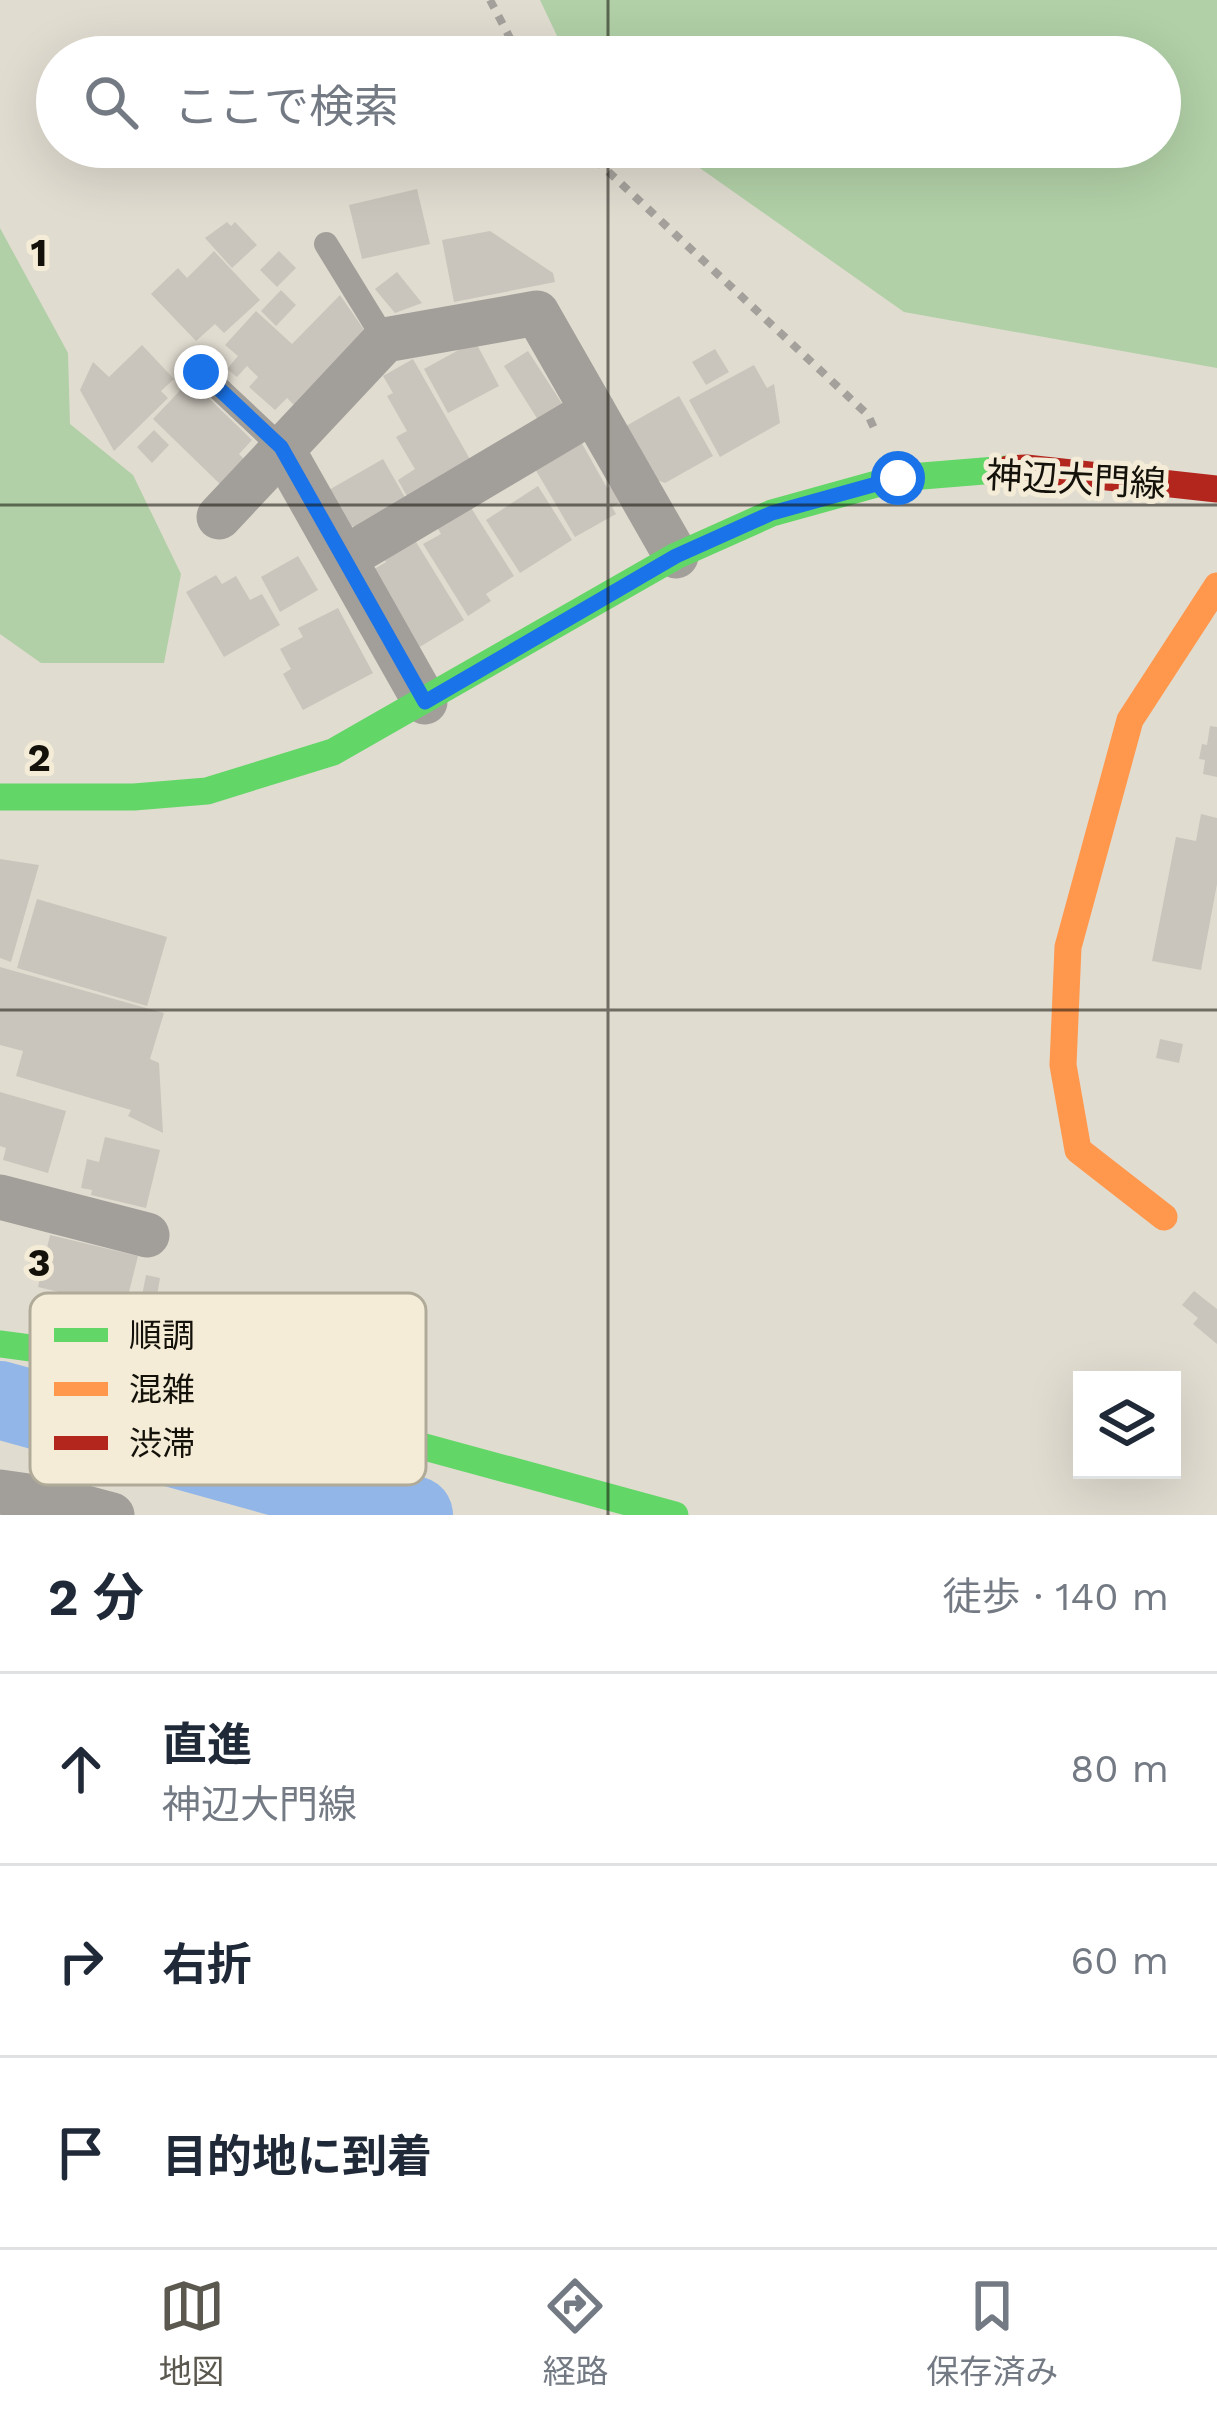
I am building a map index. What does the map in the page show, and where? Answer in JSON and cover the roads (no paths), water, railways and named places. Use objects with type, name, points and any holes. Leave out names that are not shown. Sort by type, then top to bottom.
[{"type":"street","points":[[219,517],[385,340],[537,313],[676,556]]},
{"type":"street","points":[[345,559],[593,411]]},
{"type":"street","points":[[281,447],[425,702]]},
{"type":"street","name":"神辺大門線","points":[[0,797],[207,791],[333,752],[676,556],[772,513],[898,478],[1026,468],[1217,489]]},
{"type":"street","points":[[1164,1217],[1078,1150],[1063,1065],[1067,947],[1130,720],[1217,586]]},
{"type":"street","points":[[0,1197],[147,1235]]},
{"type":"street","points":[[0,1344],[30,1348]]},
{"type":"street","points":[[426,1447],[675,1515]]},
{"type":"street","points":[[0,1492],[112,1515]]},
{"type":"lane","points":[[326,244],[385,340]]},
{"type":"lane","points":[[201,372],[281,447]]},
{"type":"waterway","points":[[0,1400],[30,1408]]},
{"type":"waterway","points":[[306,1485],[414,1515]]}]
